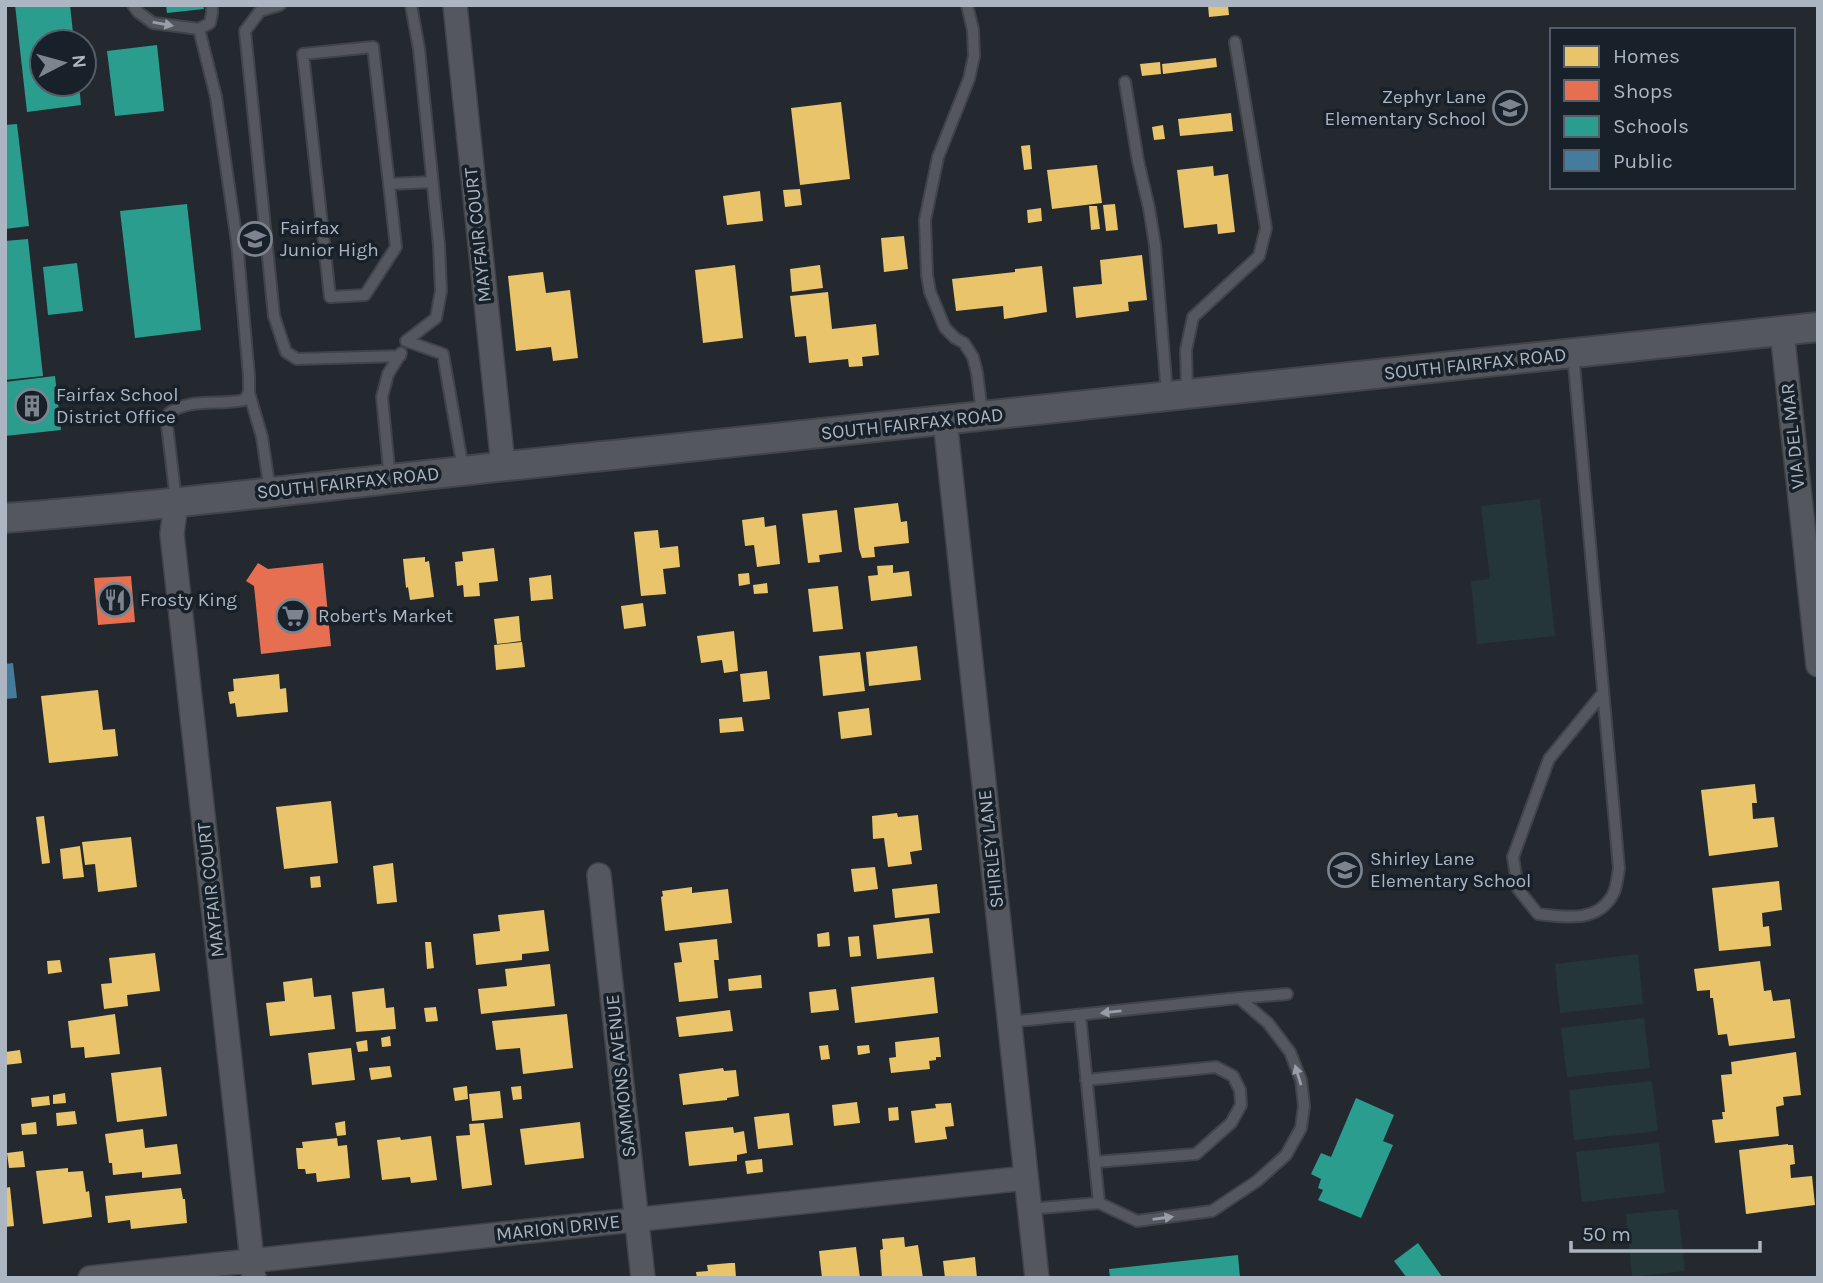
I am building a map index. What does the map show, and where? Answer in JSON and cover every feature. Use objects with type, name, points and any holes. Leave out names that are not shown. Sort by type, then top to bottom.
[{"type":"street","name":"MAYFAIR COURT","points":[[455,5],[503,466]]},
{"type":"street","name":"SOUTH FAIRFAX ROAD","points":[[5,518],[176,503],[464,470],[1818,327]]},
{"type":"street","name":"VIA DEL MAR","points":[[1782,331],[1814,586],[1818,665]]},
{"type":"street","name":"SHIRLEY LANE","points":[[945,420],[1037,1278]]},
{"type":"street","name":"MAYFAIR COURT","points":[[176,503],[172,534],[253,1269]]},
{"type":"street","name":"SAMMONS AVENUE","points":[[599,875],[643,1278]]},
{"type":"street","name":"MARION DRIVE","points":[[90,1278],[253,1269],[637,1220],[1026,1178]]},
{"type":"lane","points":[[133,5],[153,23],[199,29],[210,23],[212,5]]},
{"type":"lane","points":[[280,5],[260,11],[245,31],[274,316],[286,352],[297,359],[400,356]]},
{"type":"lane","points":[[390,480],[382,397],[388,374],[406,341],[436,318],[441,291],[419,49],[411,5]]},
{"type":"lane","points":[[967,5],[973,30],[974,55],[969,79],[938,158],[925,220],[927,275],[930,292],[945,328],[964,344],[973,357],[982,416]]},
{"type":"lane","points":[[199,29],[216,97],[237,242],[249,376],[248,393],[262,438],[270,491]]},
{"type":"lane","points":[[1177,396],[1193,317],[1259,256],[1266,228],[1235,42]]},
{"type":"lane","points":[[373,47],[389,184],[397,247],[365,295],[330,297],[303,54],[373,47]]},
{"type":"lane","points":[[1125,82],[1149,208],[1177,396]]},
{"type":"lane","points":[[389,184],[432,182]]},
{"type":"lane","points":[[406,341],[443,354],[464,470]]},
{"type":"lane","points":[[1573,353],[1619,869],[1614,894],[1600,911],[1568,918],[1538,914],[1518,889],[1513,857],[1549,759],[1603,693]]},
{"type":"lane","points":[[176,503],[167,415],[173,409],[188,405],[244,400],[248,393]]},
{"type":"lane","points":[[1009,1022],[1287,994]]},
{"type":"lane","points":[[1029,1209],[1099,1203],[1137,1221],[1212,1211],[1257,1181],[1286,1155],[1301,1128],[1304,1106],[1301,1080],[1290,1052],[1268,1023],[1239,998]]},
{"type":"lane","points":[[1080,1015],[1099,1203]]},
{"type":"lane","points":[[1086,1080],[1216,1067],[1233,1076],[1240,1090],[1241,1105],[1231,1123],[1196,1154],[1094,1162]]},
{"type":"shaded area","points":[[1540,499],[1555,636],[1477,644],[1471,581],[1490,579],[1481,506]]},
{"type":"shaded area","points":[[1638,954],[1643,1004],[1560,1013],[1555,964]]},
{"type":"shaded area","points":[[1644,1018],[1650,1068],[1567,1077],[1561,1028]]},
{"type":"shaded area","points":[[1652,1081],[1658,1131],[1574,1140],[1569,1090]]},
{"type":"shaded area","points":[[1659,1143],[1665,1193],[1582,1202],[1576,1152]]},
{"type":"shaded area","points":[[1678,1209],[1685,1271],[1632,1277],[1626,1214]]},
{"type":"building: Homes","points":[[1208,5],[1228,5],[1229,15],[1209,17]]},
{"type":"building: Homes","points":[[1216,58],[1217,67],[1163,74],[1162,64]]},
{"type":"building: Homes","points":[[1160,62],[1161,74],[1142,76],[1140,64]]},
{"type":"building: Homes","points":[[841,102],[850,179],[800,185],[791,108]]},
{"type":"building: Homes","points":[[1231,113],[1233,131],[1180,136],[1178,119]]},
{"type":"building: Homes","points":[[1163,125],[1165,139],[1154,140],[1152,127]]},
{"type":"building: Homes","points":[[1030,145],[1032,169],[1024,170],[1021,146]]},
{"type":"building: Homes","points":[[1097,165],[1102,203],[1052,209],[1047,170]]},
{"type":"building: Homes","points":[[1213,166],[1214,176],[1228,174],[1235,232],[1218,234],[1217,224],[1184,228],[1177,170]]},
{"type":"building: Homes","points":[[800,189],[802,205],[785,207],[783,190]]},
{"type":"building: Homes","points":[[760,191],[763,221],[727,225],[723,196]]},
{"type":"building: Homes","points":[[1115,204],[1118,230],[1106,231],[1103,205]]},
{"type":"building: Homes","points":[[1089,206],[1097,206],[1100,229],[1091,230]]},
{"type":"building: Homes","points":[[1041,208],[1042,221],[1028,223],[1027,210]]},
{"type":"building: Homes","points":[[904,236],[908,269],[884,272],[881,238]]},
{"type":"building: Homes","points":[[1142,255],[1147,300],[1128,302],[1129,311],[1076,318],[1073,287],[1102,284],[1100,260]]},
{"type":"building: Homes","points":[[735,265],[743,338],[703,343],[695,270]]},
{"type":"building: Homes","points":[[820,265],[823,288],[792,292],[790,269]]},
{"type":"building: Homes","points":[[1042,266],[1047,312],[1004,319],[1003,306],[956,311],[952,279]]},
{"type":"building: Homes","points":[[543,272],[546,293],[570,290],[578,358],[553,361],[551,347],[516,351],[508,276]]},
{"type":"building: Homes","points":[[828,292],[832,329],[876,324],[879,355],[862,357],[863,366],[849,367],[848,359],[809,363],[806,336],[795,337],[790,296]]},
{"type":"building: Homes","points":[[898,503],[901,522],[907,521],[909,543],[874,547],[875,557],[862,558],[854,508]]},
{"type":"building: Homes","points":[[837,510],[842,552],[819,555],[820,562],[808,563],[802,514]]},
{"type":"building: Homes","points":[[764,517],[765,527],[776,525],[780,564],[757,567],[754,545],[745,546],[742,520]]},
{"type":"building: Homes","points":[[658,530],[660,548],[678,546],[680,567],[663,569],[666,594],[641,596],[634,532]]},
{"type":"building: Homes","points":[[494,548],[498,581],[479,583],[480,596],[464,597],[463,585],[457,586],[455,562],[463,561],[462,552]]},
{"type":"building: Homes","points":[[425,557],[425,562],[429,561],[434,597],[410,600],[403,559]]},
{"type":"building: Homes","points":[[893,565],[893,573],[909,571],[912,596],[871,601],[868,576],[878,575],[877,566]]},
{"type":"building: Homes","points":[[749,573],[750,584],[739,586],[738,574]]},
{"type":"building: Homes","points":[[551,575],[553,599],[531,601],[529,578]]},
{"type":"building: Homes","points":[[767,583],[768,593],[754,594],[753,585]]},
{"type":"building: Homes","points":[[838,586],[843,629],[813,632],[808,589]]},
{"type":"building: Homes","points":[[643,603],[646,626],[624,629],[621,606]]},
{"type":"building: Homes","points":[[519,616],[521,641],[497,644],[494,619]]},
{"type":"building: Homes","points":[[734,631],[738,671],[724,673],[722,660],[701,663],[697,636]]},
{"type":"building: Homes","points":[[522,642],[525,667],[496,670],[494,645]]},
{"type":"building: Homes","points":[[917,646],[921,680],[869,686],[866,652]]},
{"type":"building: Homes","points":[[860,652],[865,691],[823,696],[819,656]]},
{"type":"building: Homes","points":[[767,671],[770,699],[743,702],[740,674]]},
{"type":"building: Homes","points":[[279,674],[280,689],[286,688],[288,712],[237,717],[235,703],[230,704],[228,692],[234,691],[233,679]]},
{"type":"building: Homes","points":[[98,690],[103,730],[115,729],[118,756],[49,763],[41,696]]},
{"type":"building: Homes","points":[[869,708],[872,735],[841,739],[838,712]]},
{"type":"building: Homes","points":[[742,717],[744,731],[720,733],[719,719]]},
{"type":"building: Homes","points":[[1755,784],[1757,803],[1752,803],[1753,819],[1774,817],[1778,847],[1709,856],[1701,790]]},
{"type":"building: Homes","points":[[331,801],[338,863],[284,869],[276,807]]},
{"type":"building: Homes","points":[[897,813],[898,817],[918,815],[922,850],[910,852],[912,864],[888,867],[884,838],[873,839],[872,816]]},
{"type":"building: Homes","points":[[44,816],[50,863],[42,864],[36,817]]},
{"type":"building: Homes","points":[[131,837],[137,887],[98,892],[95,864],[85,865],[82,842]]},
{"type":"building: Homes","points":[[80,846],[84,877],[63,879],[60,849]]},
{"type":"building: Homes","points":[[393,863],[397,902],[377,904],[373,866]]},
{"type":"building: Homes","points":[[875,867],[878,889],[854,892],[851,869]]},
{"type":"building: Homes","points":[[320,876],[321,887],[311,888],[310,877]]},
{"type":"building: Homes","points":[[1779,881],[1782,910],[1762,913],[1763,927],[1769,926],[1771,946],[1719,951],[1712,888]]},
{"type":"building: Homes","points":[[937,884],[940,913],[895,918],[892,889]]},
{"type":"building: Homes","points":[[692,887],[692,893],[728,889],[732,923],[665,931],[662,891]]},
{"type":"building: Homes","points":[[544,910],[549,951],[522,954],[522,960],[476,965],[473,934],[500,931],[498,915]]},
{"type":"building: Homes","points":[[929,918],[933,953],[877,959],[873,925]]},
{"type":"building: Homes","points":[[829,932],[830,946],[818,947],[817,934]]},
{"type":"building: Homes","points":[[859,936],[861,956],[850,957],[848,937]]},
{"type":"building: Homes","points":[[717,939],[719,960],[714,960],[718,998],[679,1002],[674,963],[682,962],[679,943]]},
{"type":"building: Homes","points":[[425,942],[431,942],[434,968],[427,969]]},
{"type":"building: Homes","points":[[155,953],[160,991],[127,995],[128,1006],[104,1009],[101,984],[112,983],[109,958]]},
{"type":"building: Homes","points":[[60,960],[62,972],[48,974],[47,961]]},
{"type":"building: Homes","points":[[1760,961],[1764,991],[1771,990],[1773,1001],[1790,999],[1795,1038],[1729,1046],[1727,1034],[1718,1035],[1710,990],[1697,991],[1694,969]]},
{"type":"building: Homes","points":[[550,964],[555,1006],[481,1014],[478,989],[507,986],[505,969]]},
{"type":"building: Homes","points":[[761,975],[762,988],[729,991],[728,979]]},
{"type":"building: Homes","points":[[934,977],[938,1013],[855,1023],[851,987]]},
{"type":"building: Homes","points":[[312,978],[314,997],[331,995],[335,1029],[270,1036],[266,1003],[285,1001],[283,982]]},
{"type":"building: Homes","points":[[384,988],[386,1008],[394,1007],[396,1029],[356,1032],[352,992]]},
{"type":"building: Homes","points":[[836,989],[839,1010],[811,1013],[809,992]]},
{"type":"building: Homes","points":[[436,1007],[438,1021],[426,1022],[424,1008]]},
{"type":"building: Homes","points":[[730,1010],[733,1031],[679,1037],[676,1017]]},
{"type":"building: Homes","points":[[115,1014],[120,1054],[85,1058],[84,1047],[71,1048],[68,1021]]},
{"type":"building: Homes","points":[[567,1014],[573,1068],[523,1074],[520,1048],[496,1050],[492,1021]]},
{"type":"building: Homes","points":[[390,1036],[391,1046],[382,1047],[381,1038]]},
{"type":"building: Homes","points":[[939,1037],[941,1057],[929,1061],[930,1069],[891,1073],[889,1058],[896,1057],[895,1042]]},
{"type":"building: Homes","points":[[367,1040],[368,1051],[358,1052],[356,1042]]},
{"type":"building: Homes","points":[[828,1045],[830,1059],[821,1060],[819,1046]]},
{"type":"building: Homes","points":[[869,1045],[870,1053],[858,1055],[857,1046]]},
{"type":"building: Homes","points":[[351,1048],[355,1080],[312,1085],[308,1053]]},
{"type":"building: Homes","points":[[20,1050],[22,1063],[5,1065],[5,1052]]},
{"type":"building: Homes","points":[[1796,1052],[1801,1095],[1783,1097],[1784,1105],[1776,1107],[1779,1136],[1715,1143],[1712,1120],[1723,1119],[1722,1112],[1725,1112],[1721,1075],[1732,1074],[1731,1062]]},
{"type":"building: Homes","points":[[390,1066],[392,1077],[371,1080],[369,1068]]},
{"type":"building: Homes","points":[[161,1067],[167,1116],[117,1122],[111,1073]]},
{"type":"building: Homes","points":[[723,1068],[724,1071],[736,1070],[739,1096],[683,1105],[679,1074]]},
{"type":"building: Homes","points":[[467,1086],[468,1099],[455,1101],[453,1088]]},
{"type":"building: Homes","points":[[521,1086],[522,1099],[513,1100],[511,1087]]},
{"type":"building: Homes","points":[[500,1091],[503,1118],[472,1121],[469,1094]]},
{"type":"building: Homes","points":[[65,1093],[66,1103],[53,1104],[53,1095]]},
{"type":"building: Homes","points":[[49,1096],[50,1105],[32,1107],[31,1098]]},
{"type":"building: Homes","points":[[857,1102],[860,1123],[834,1126],[832,1105]]},
{"type":"building: Homes","points":[[951,1103],[954,1126],[945,1127],[947,1139],[915,1143],[911,1111],[936,1108],[935,1104]]},
{"type":"building: Homes","points":[[898,1107],[899,1120],[889,1121],[888,1108]]},
{"type":"building: Homes","points":[[75,1111],[77,1124],[57,1126],[56,1113]]},
{"type":"building: Homes","points":[[789,1113],[793,1145],[758,1149],[754,1117]]},
{"type":"building: Homes","points":[[345,1121],[346,1135],[337,1136],[335,1123]]},
{"type":"building: Homes","points":[[36,1122],[37,1134],[22,1135],[21,1124]]},
{"type":"building: Homes","points":[[580,1122],[584,1158],[525,1165],[520,1129]]},
{"type":"building: Homes","points":[[484,1123],[492,1185],[462,1189],[456,1136],[470,1135],[469,1124]]},
{"type":"building: Homes","points":[[733,1127],[734,1133],[744,1131],[747,1153],[737,1155],[737,1161],[689,1166],[685,1132]]},
{"type":"building: Homes","points":[[143,1129],[145,1148],[177,1144],[181,1174],[142,1178],[142,1172],[113,1175],[105,1134]]},
{"type":"building: Homes","points":[[431,1136],[437,1180],[411,1183],[410,1177],[382,1180],[377,1140]]},
{"type":"building: Homes","points":[[337,1138],[338,1146],[347,1145],[350,1178],[317,1182],[316,1173],[306,1174],[305,1169],[298,1169],[296,1148],[303,1148],[302,1142]]},
{"type":"building: Homes","points":[[1793,1145],[1795,1164],[1790,1165],[1791,1178],[1812,1176],[1815,1205],[1746,1214],[1739,1150]]},
{"type":"building: Homes","points":[[23,1151],[25,1167],[9,1168],[7,1153]]},
{"type":"building: Homes","points":[[762,1159],[763,1172],[747,1174],[745,1161]]},
{"type":"building: Homes","points":[[68,1168],[68,1172],[83,1171],[92,1217],[43,1224],[36,1171]]},
{"type":"building: Homes","points":[[10,1187],[14,1226],[5,1227],[5,1188]]},
{"type":"building: Homes","points":[[181,1188],[187,1223],[131,1229],[130,1220],[108,1223],[105,1196]]},
{"type":"building: Homes","points":[[904,1237],[905,1247],[918,1245],[923,1278],[882,1278],[882,1239]]},
{"type":"building: Homes","points":[[856,1247],[860,1278],[822,1278],[819,1251]]},
{"type":"building: Homes","points":[[975,1257],[977,1278],[945,1278],[943,1261]]},
{"type":"building: Homes","points":[[735,1263],[736,1278],[697,1278],[696,1272],[708,1271],[707,1265]]},
{"type":"building: Shops","name":"Robert's Market","points":[[258,563],[268,569],[323,563],[331,646],[261,654],[254,586],[246,581]]},
{"type":"building: Shops","name":"Frosty King","points":[[131,576],[135,622],[98,625],[94,578]]},
{"type":"building: Schools","points":[[15,5],[70,5],[72,28],[28,28],[28,98],[80,98],[81,105],[27,112]]},
{"type":"building: Schools","points":[[166,5],[203,5],[204,9],[167,13]]},
{"type":"building: Schools","points":[[157,45],[164,111],[115,116],[107,51]]},
{"type":"building: Schools","points":[[17,124],[29,226],[5,229],[5,125]]},
{"type":"building: Schools","points":[[187,204],[201,330],[135,338],[120,211]]},
{"type":"building: Schools","points":[[28,239],[43,376],[5,380],[5,241]]},
{"type":"building: Schools","points":[[77,263],[83,311],[48,315],[43,267]]},
{"type":"building: Schools","name":"Fairfax School District Office","points":[[55,376],[61,430],[5,436],[5,382]]},
{"type":"building: Schools","points":[[1356,1098],[1394,1115],[1383,1141],[1393,1145],[1361,1218],[1318,1200],[1323,1190],[1318,1188],[1321,1179],[1311,1174],[1321,1153],[1331,1157]]},
{"type":"building: Schools","points":[[1418,1243],[1443,1278],[1407,1278],[1394,1261]]},
{"type":"building: Schools","points":[[1238,1255],[1240,1278],[1110,1278],[1109,1269]]},
{"type":"building: Public","points":[[13,663],[17,698],[5,699],[5,664]]},
{"type":"place","name":"Zephyr Lane Elementary School","points":[[1510,108]]},
{"type":"place","name":"Fairfax Junior High","points":[[255,239]]},
{"type":"place","name":"Fairfax School District Office","points":[[32,406]]},
{"type":"place","name":"Frosty King","points":[[115,600]]},
{"type":"place","name":"Robert's Market","points":[[293,616]]},
{"type":"place","name":"Shirley Lane Elementary School","points":[[1345,870]]}]
